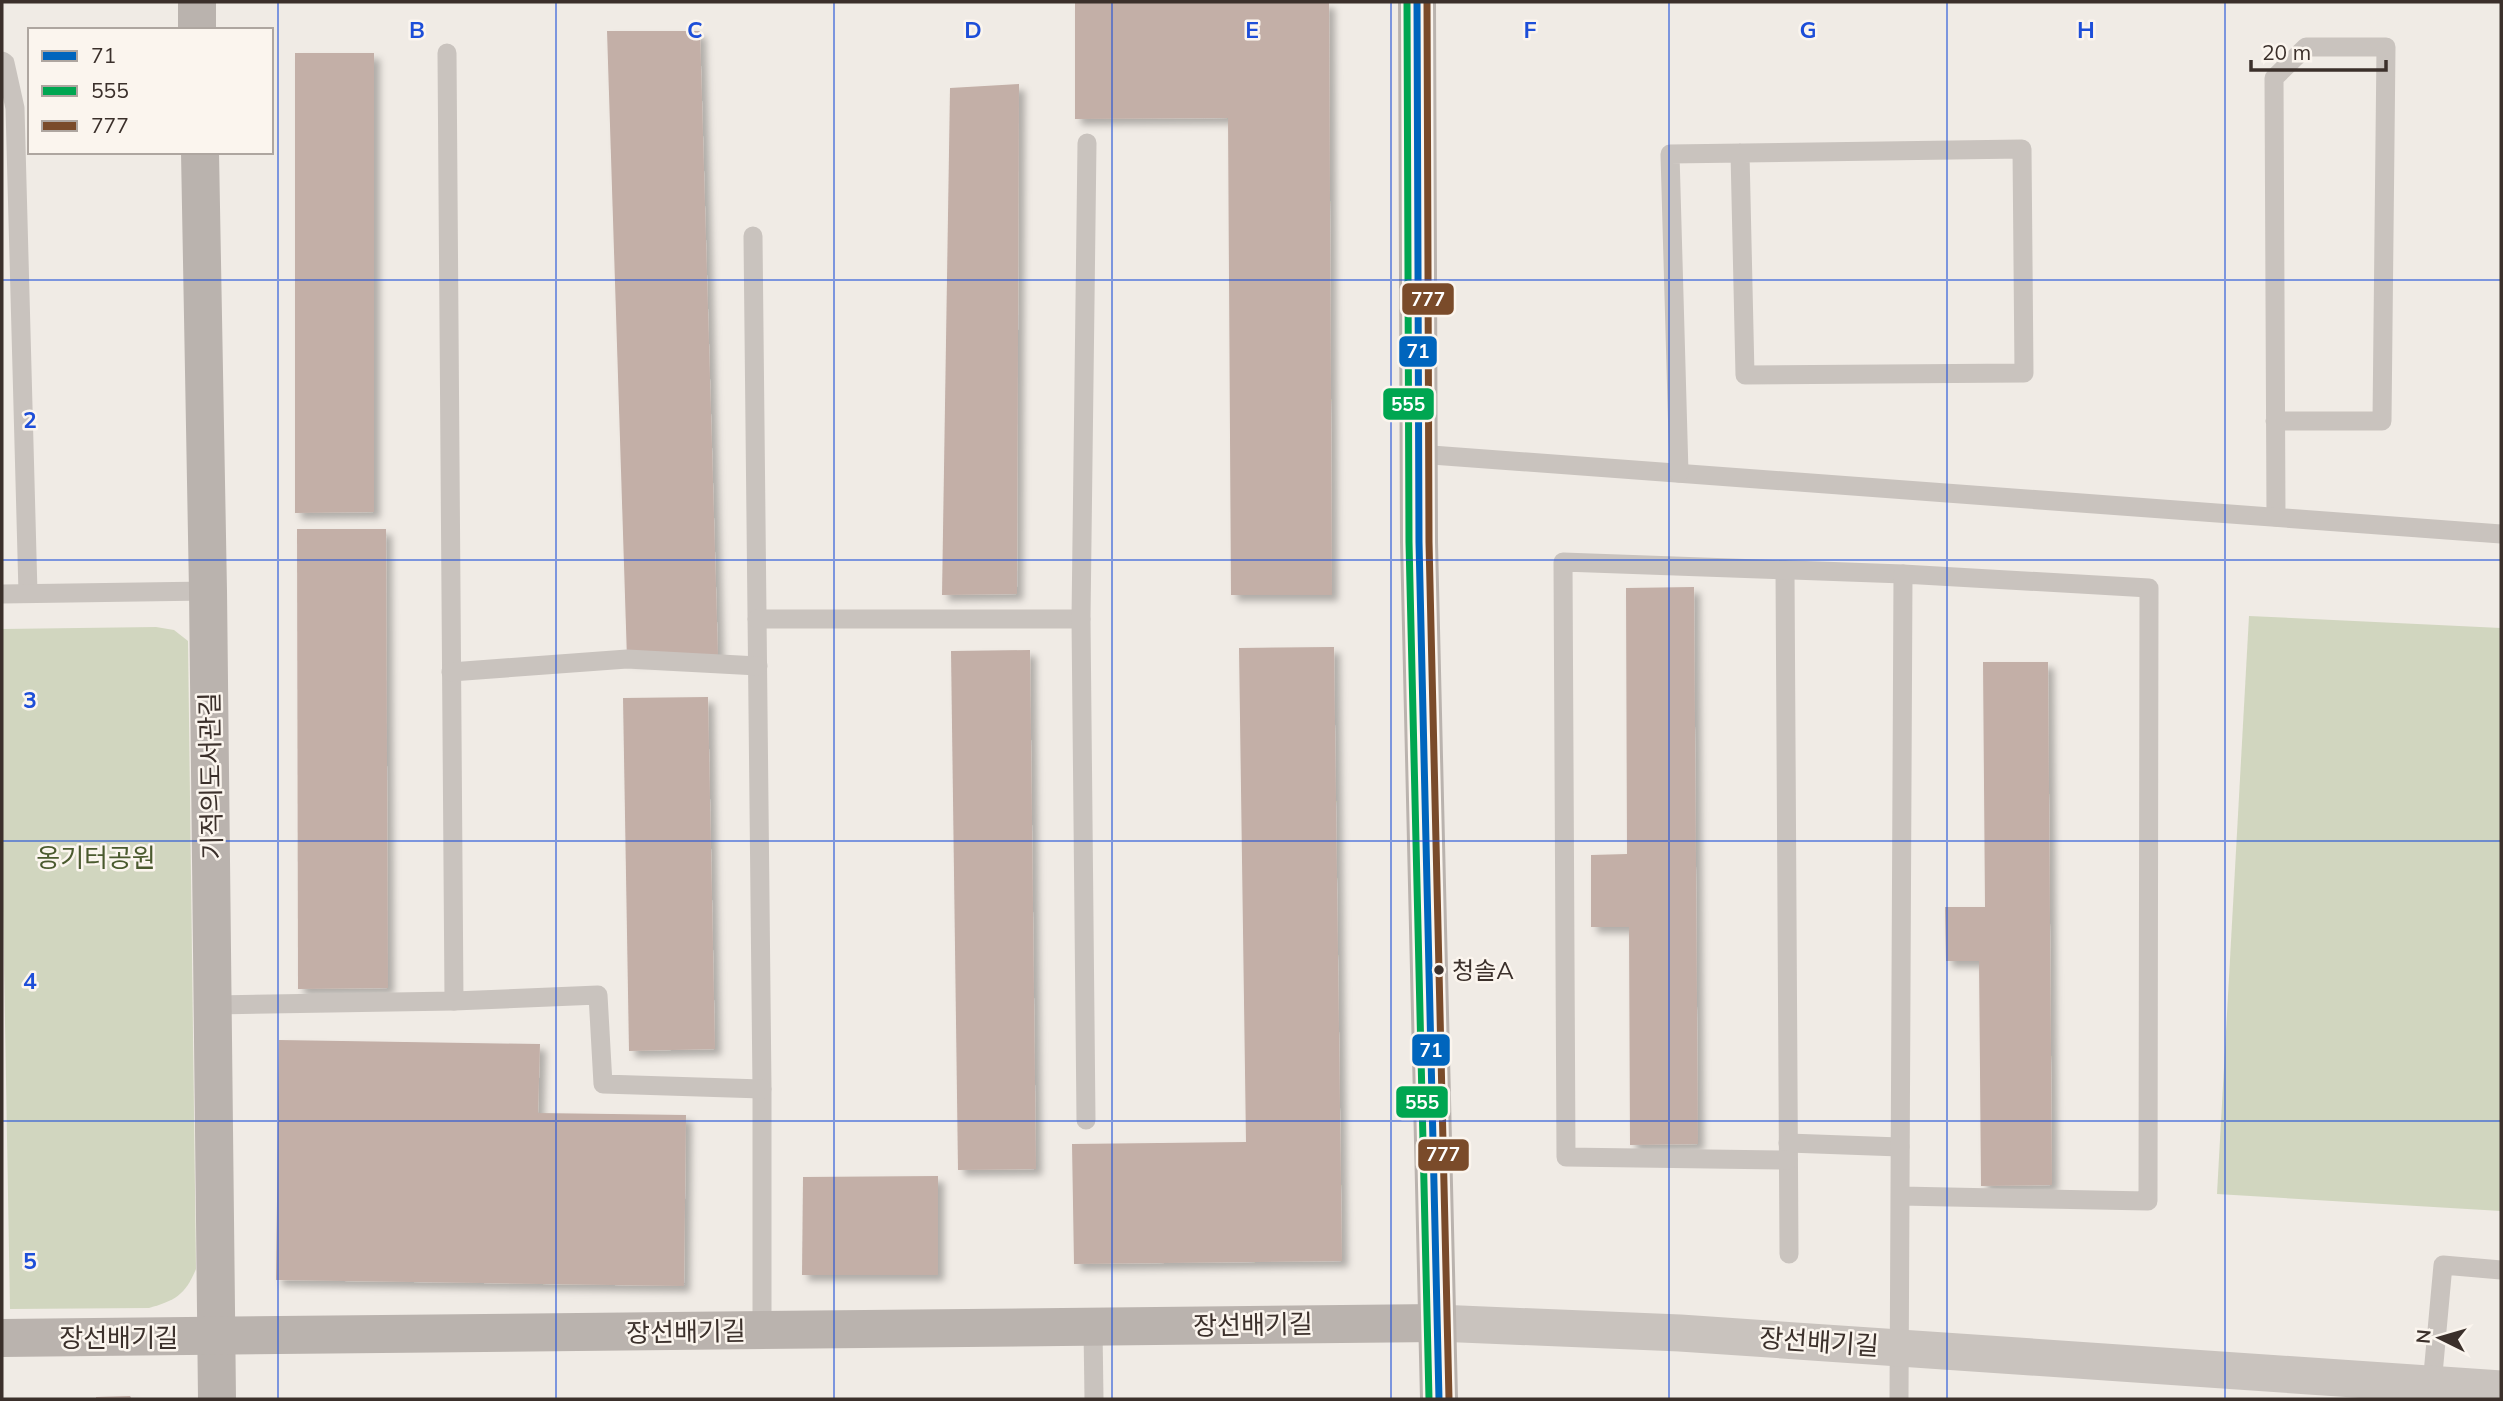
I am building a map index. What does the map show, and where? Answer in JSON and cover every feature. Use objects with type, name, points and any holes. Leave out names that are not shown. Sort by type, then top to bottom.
[{"type":"street","points":[[197,2],[197,28]]},
{"type":"street","points":[[1417,2],[1418,454],[1439,1399]]},
{"type":"street","name":"기적의도서관길","points":[[200,154],[214,1006],[217,1399]]},
{"type":"street","name":"장선배기길","points":[[2,1338],[1437,1323],[1680,1333],[2466,1390]]},
{"type":"lane","points":[[2275,421],[2382,421],[2386,47],[2306,47],[2274,78],[2275,421],[2276,517]]},
{"type":"lane","points":[[447,53],[454,1001]]},
{"type":"lane","points":[[2,61],[5,63],[15,108],[28,593]]},
{"type":"lane","points":[[1086,1121],[1081,619],[1087,143]]},
{"type":"lane","points":[[1679,473],[1670,154],[1740,153],[2022,149],[2024,373],[1745,375],[1740,153]]},
{"type":"lane","points":[[753,236],[762,1331]]},
{"type":"lane","points":[[1418,454],[2501,534]]},
{"type":"lane","points":[[1900,1147],[1566,1157],[1563,562],[1903,574],[2149,588],[2148,1201],[1901,1196]]},
{"type":"lane","points":[[1785,570],[1789,1254]]},
{"type":"lane","points":[[1899,1399],[1903,574]]},
{"type":"lane","points":[[2,594],[208,591]]},
{"type":"lane","points":[[757,619],[1081,619]]},
{"type":"lane","points":[[451,672],[627,659],[758,666]]},
{"type":"lane","points":[[214,1006],[598,995],[603,1084],[762,1089]]},
{"type":"lane","points":[[2466,1390],[2442,1265],[2501,1270]]},
{"type":"lane","points":[[1093,1328],[1094,1399]]},
{"type":"green space","points":[[2249,616],[2501,628],[2501,1211],[2217,1194]]},
{"type":"green space","name":"옹기터공원","points":[[156,627],[174,630],[188,641],[196,1269],[183,1291],[166,1302],[149,1308],[10,1309],[2,850],[2,629]]},
{"type":"building","points":[[1075,2],[1329,2],[1332,595],[1231,595],[1228,118],[1075,119]]},
{"type":"building","points":[[607,31],[700,31],[718,656],[627,659]]},
{"type":"building","points":[[295,53],[374,53],[374,512],[295,513]]},
{"type":"building","points":[[1019,84],[1017,594],[942,595],[950,88]]},
{"type":"building","points":[[297,529],[386,529],[388,988],[298,989]]},
{"type":"building","points":[[1694,587],[1698,1144],[1630,1145],[1629,927],[1591,927],[1591,855],[1627,854],[1626,588]]},
{"type":"building","points":[[1334,647],[1342,1261],[1074,1264],[1072,1144],[1246,1142],[1239,648]]},
{"type":"building","points":[[1030,650],[1036,1169],[958,1170],[951,651]]},
{"type":"building","points":[[1983,662],[2048,662],[2052,1185],[1981,1186],[1979,961],[1946,961],[1945,907],[1985,907]]},
{"type":"building","points":[[708,697],[715,1049],[629,1051],[623,698]]},
{"type":"building","points":[[279,1040],[540,1044],[538,1113],[686,1115],[684,1286],[276,1280]]},
{"type":"building","points":[[938,1176],[938,1275],[802,1275],[803,1177]]},
{"type":"building","points":[[130,1396],[132,1399],[96,1399],[96,1397]]},
{"type":"transit line","name":"555","points":[[1407,2],[1409,542],[1429,1399]]},
{"type":"transit line","name":"71","points":[[1417,2],[1419,542],[1439,1399]]},
{"type":"transit line","name":"777","points":[[1427,2],[1429,542],[1449,1399]]},
{"type":"place","name":"청솔A","points":[[1439,970]]}]
